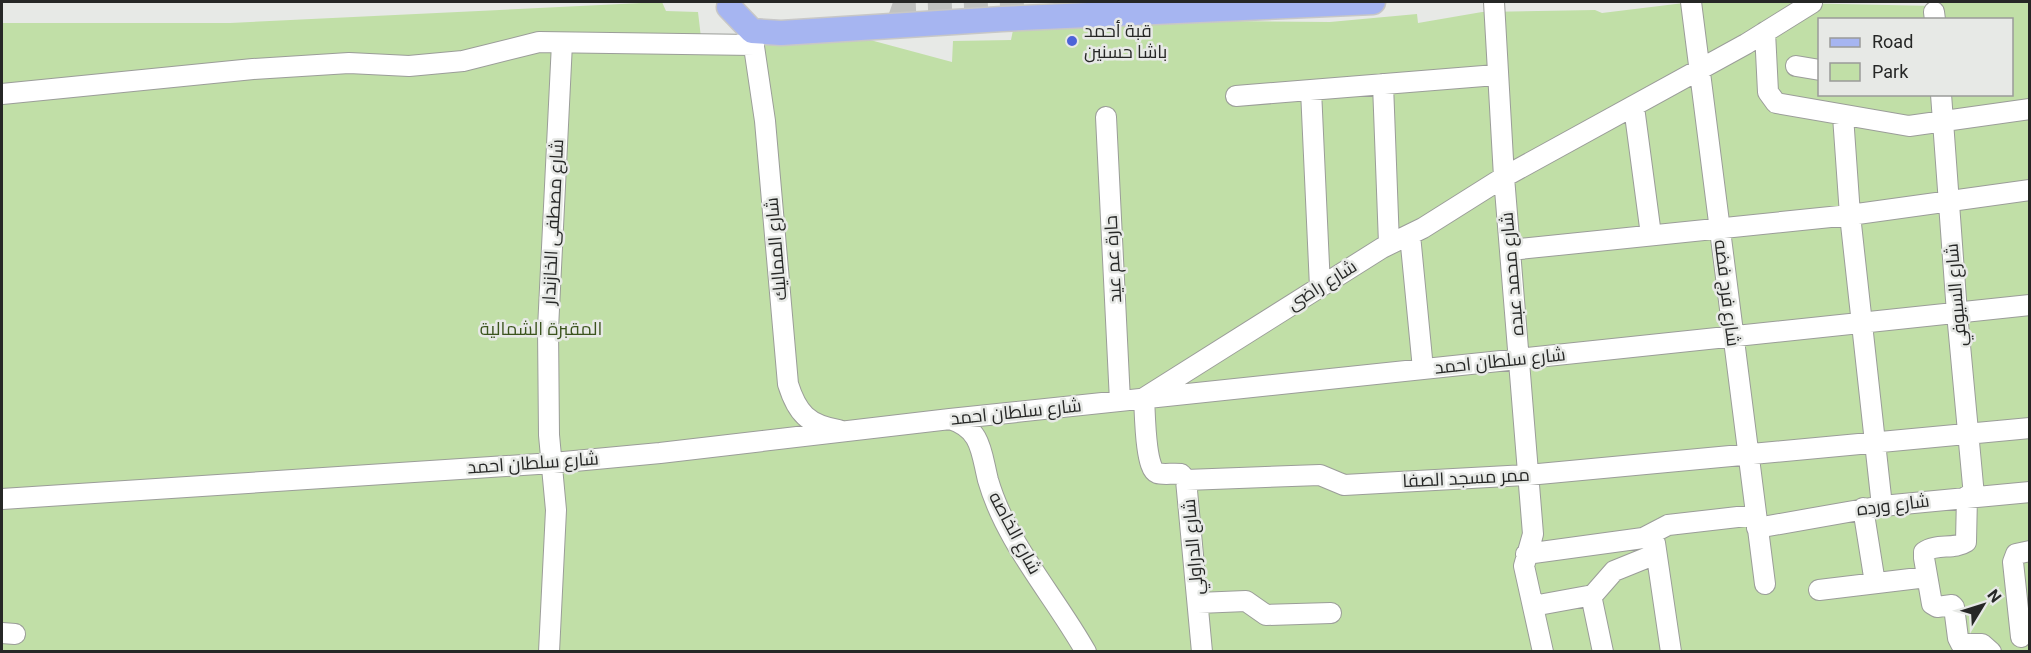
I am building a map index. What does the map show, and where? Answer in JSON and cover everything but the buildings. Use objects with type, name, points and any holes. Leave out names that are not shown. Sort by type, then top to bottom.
[{"type":"main road","points":[[729,6],[753,38],[781,33],[1002,19],[1373,2]]},
{"type":"street","name":"شارع محمد عبده","points":[[1494,2],[1503,177],[1533,534],[1524,566],[1542,651]]},
{"type":"street","name":"شارع فرج فضه","points":[[1691,2],[1765,584]]},
{"type":"street","name":"شارع راضى","points":[[1144,399],[1389,244],[1410,235],[1503,177],[1634,107],[1812,3]]},
{"type":"street","points":[[1765,32],[1768,92],[1772,100],[1843,116],[1909,126],[2030,109]]},
{"type":"street","points":[[2,94],[253,69],[349,63],[409,66],[463,61],[539,42],[753,38]]},
{"type":"street","name":"شارع المماليك","points":[[753,38],[765,121],[788,384],[796,405],[810,421],[819,426],[847,431]]},
{"type":"street","name":"شارع مصطفى الخازندار","points":[[549,651],[556,519],[549,422],[548,329],[561,43]]},
{"type":"street","points":[[1796,66],[1818,70]]},
{"type":"street","points":[[1236,96],[1496,75]]},
{"type":"street","points":[[1383,84],[1389,244]]},
{"type":"street","points":[[1311,90],[1320,287]]},
{"type":"street","name":"شارع السيوفي","points":[[1927,577],[1923,555],[1927,550],[1961,545],[1966,540],[1970,496],[1969,434],[1957,313],[1941,96]]},
{"type":"street","points":[[1634,107],[1651,235]]},
{"type":"street","points":[[1843,116],[1850,215],[1875,443],[1873,507],[1875,583]]},
{"type":"street","name":"حارة عم عيد","points":[[1106,117],[1120,401]]},
{"type":"street","points":[[1510,250],[1850,215],[2030,190]]},
{"type":"street","points":[[1410,235],[1423,369]]},
{"type":"street","name":"شارع سلطان احمد","points":[[2,499],[553,463],[780,441],[950,419],[2030,305]]},
{"type":"street","name":"شارع الدراولي","points":[[1144,399],[1149,460],[1152,470],[1157,473],[1181,474],[1186,480],[1202,651]]},
{"type":"street","name":"شارع الخاصه","points":[[950,419],[967,427],[979,441],[988,480],[999,509],[1029,562],[1086,651]]},
{"type":"street","name":"ممر مسجد الصفا","points":[[1186,480],[1320,475],[1344,485],[1528,475],[2030,428]]},
{"type":"street","name":"شارع ورده","points":[[1526,554],[1643,538],[1668,525],[1756,522],[1970,496],[2030,492]]},
{"type":"street","points":[[1653,532],[1671,651]]},
{"type":"street","points":[[2021,640],[2013,562],[2016,554],[2030,551]]},
{"type":"street","points":[[1533,606],[1599,592],[1614,571],[1656,554]]},
{"type":"street","points":[[1819,590],[1927,577],[1934,606],[1948,604],[1954,607],[1959,642],[1964,645],[1982,644],[1991,651]]},
{"type":"street","points":[[1591,595],[1603,651]]},
{"type":"street","points":[[1198,603],[1246,601],[1266,615],[1331,612]]},
{"type":"green space","name":"المقبرة الشمالية","points":[[662,2],[666,11],[698,12],[702,46],[742,47],[859,37],[952,62],[953,41],[1011,40],[1013,30],[1226,21],[1330,22],[1417,14],[1418,23],[1482,12],[1595,10],[1602,13],[1684,3],[1936,6],[1937,2],[2029,2],[2029,651],[2,652],[2,23],[230,23]]},
{"type":"tunnel","points":[[893,2],[910,8],[1035,2]]},
{"type":"place","name":"قبة أحمد باشا حسنين","points":[[1072,41]]}]
